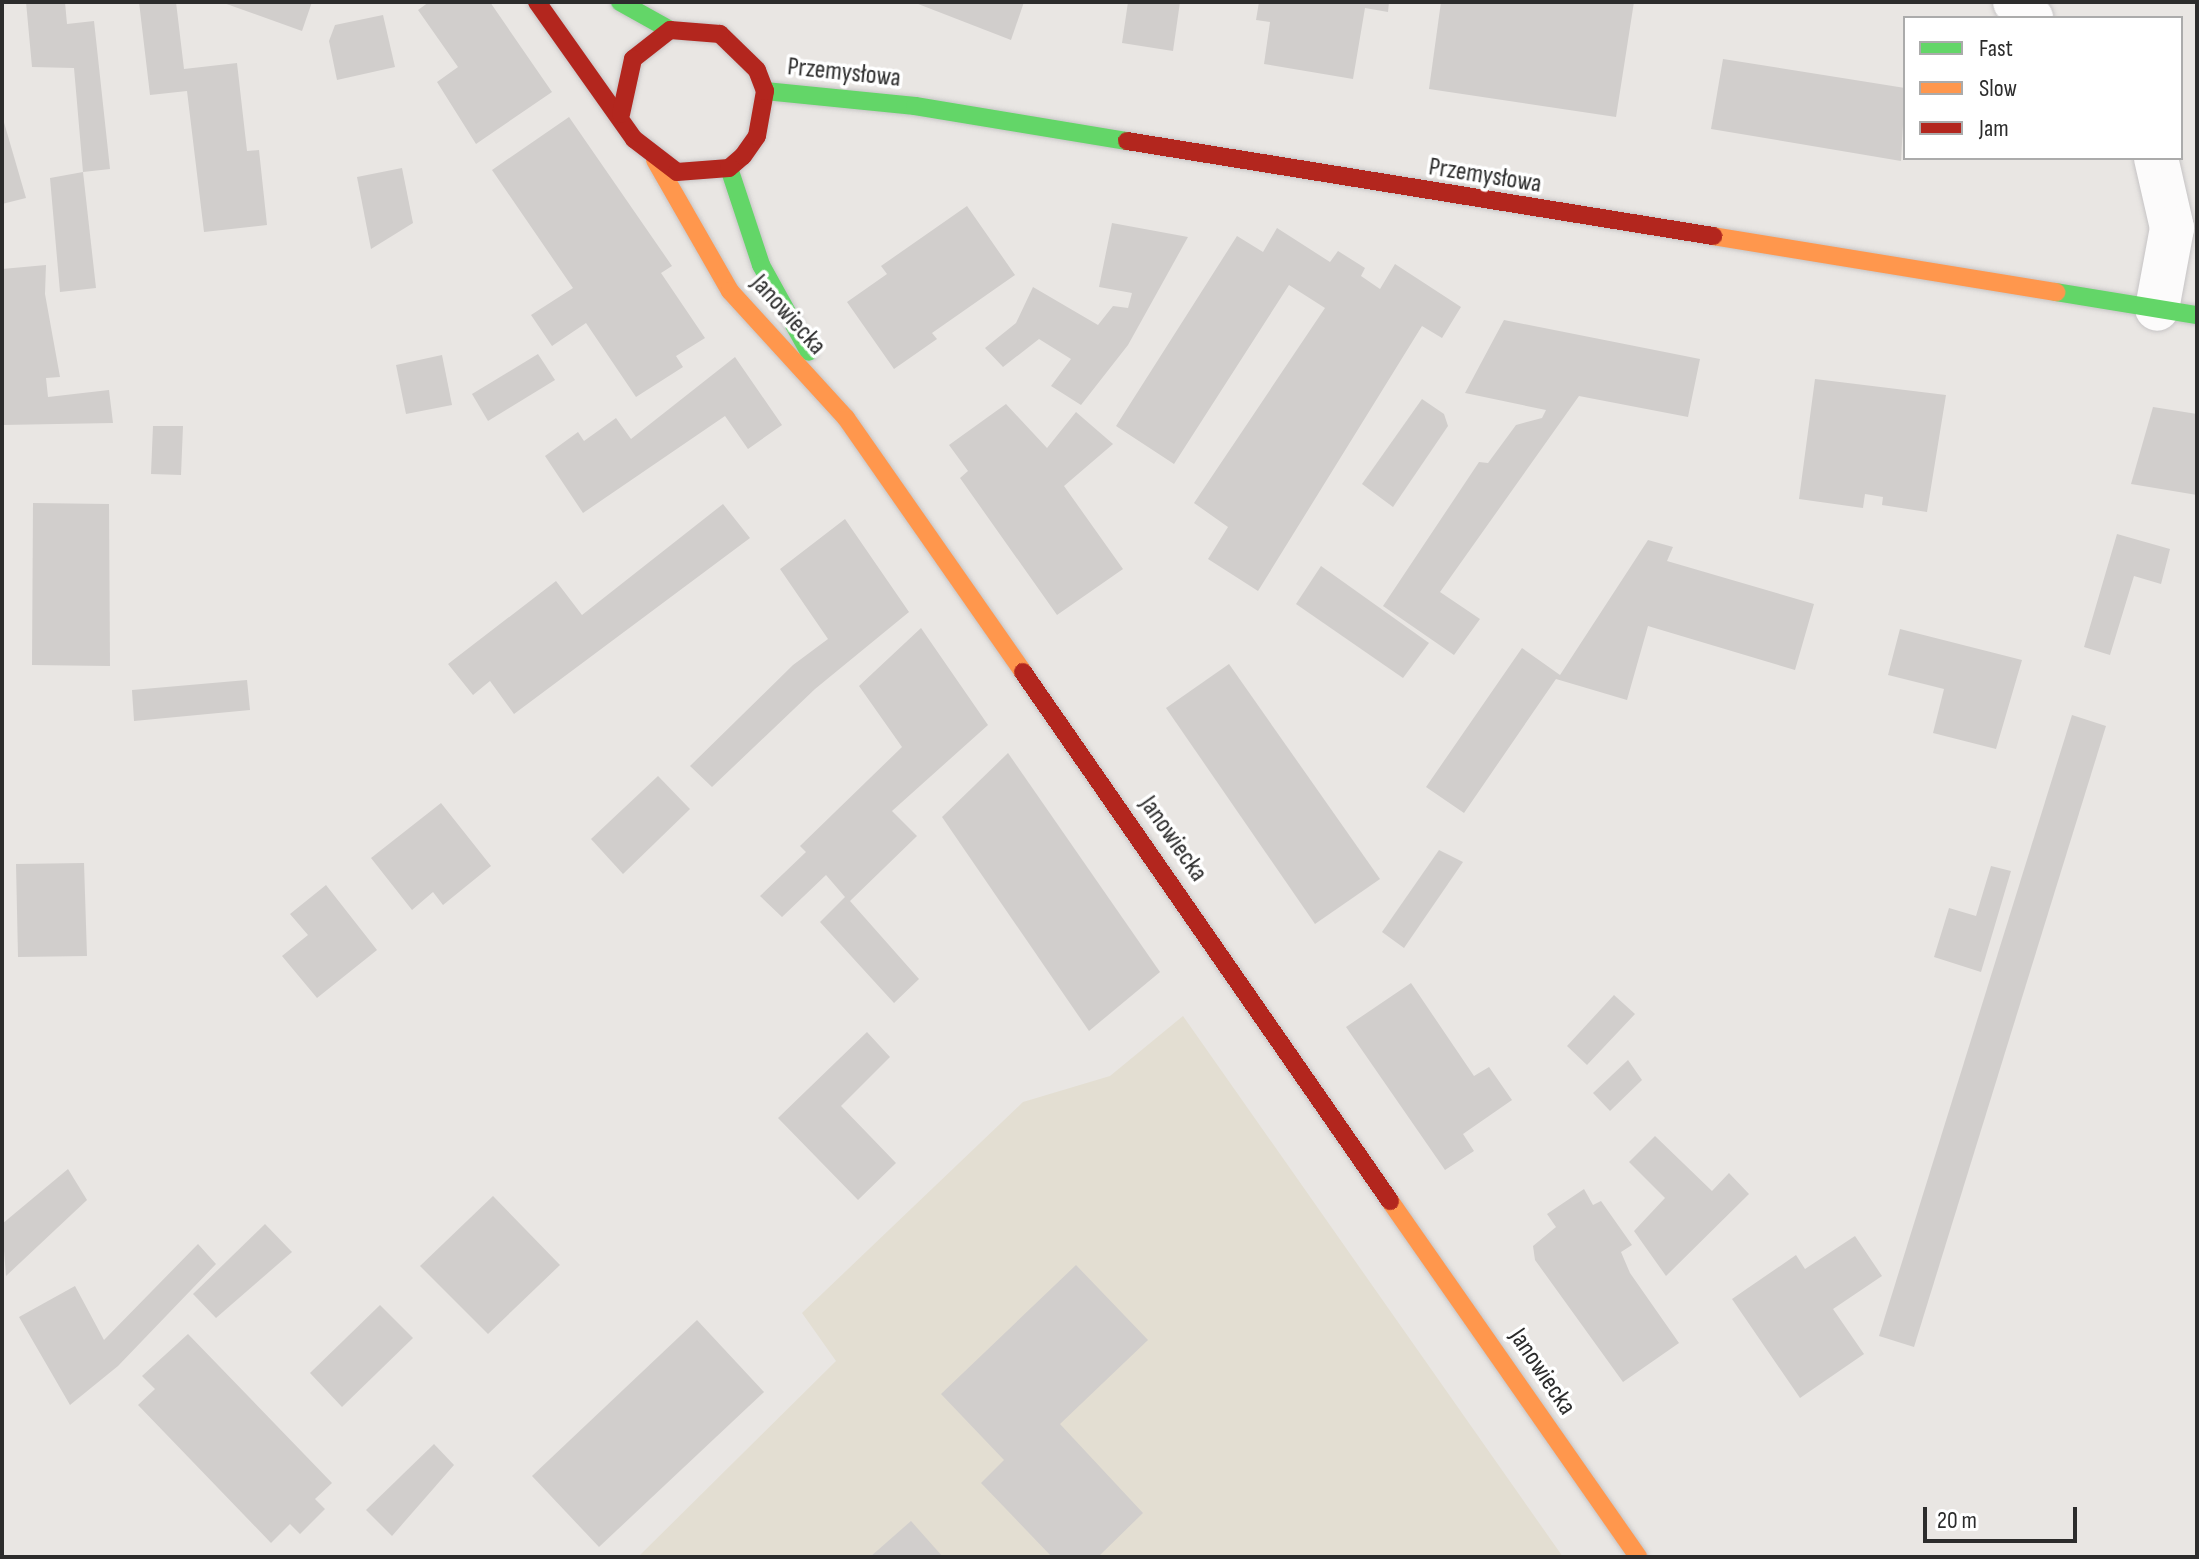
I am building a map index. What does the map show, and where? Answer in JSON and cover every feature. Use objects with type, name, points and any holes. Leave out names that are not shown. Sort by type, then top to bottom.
[{"type":"street","points":[[537,2],[655,160],[677,172],[729,168],[757,136],[765,91],[757,70],[720,34],[670,30],[620,2]]},
{"type":"street","points":[[621,114],[633,59],[670,30]]},
{"type":"street","name":"Przemysłowa","points":[[765,91],[915,106],[2177,312]]},
{"type":"street","name":"Janowiecka","points":[[655,160],[730,291],[846,418],[1638,1557]]},
{"type":"street","points":[[2156,160],[2172,228],[2177,312]]},
{"type":"street","points":[[729,168],[761,265],[846,418]]},
{"type":"shaded area","points":[[1183,1016],[1563,1557],[638,1557],[836,1361],[802,1313],[1023,1102],[1110,1076]]},
{"type":"building","points":[[26,2],[65,2],[67,24],[94,21],[110,169],[83,172],[74,68],[32,67]]},
{"type":"building","points":[[139,2],[176,2],[184,69],[237,63],[247,151],[259,150],[267,225],[204,232],[187,91],[150,95]]},
{"type":"building","points":[[221,2],[312,2],[302,31]]},
{"type":"building","points":[[429,2],[490,2],[552,92],[476,144],[437,82],[458,67],[418,10]]},
{"type":"building","points":[[913,2],[1024,2],[1011,40]]},
{"type":"building","points":[[1128,2],[1180,2],[1173,51],[1122,43]]},
{"type":"building","points":[[1259,2],[1389,2],[1388,12],[1365,8],[1353,79],[1264,64],[1270,22],[1256,20]]},
{"type":"building","points":[[1441,2],[1634,2],[1616,117],[1429,89]]},
{"type":"building","points":[[383,15],[395,67],[337,80],[329,41],[335,25]]},
{"type":"building","points":[[1723,59],[1903,88],[1901,161],[1711,129]]},
{"type":"building","points":[[569,117],[672,266],[661,273],[705,338],[676,356],[683,367],[636,397],[586,323],[552,346],[531,315],[573,288],[492,170]]},
{"type":"building","points":[[2,120],[26,198],[2,204]]},
{"type":"building","points":[[402,168],[413,223],[371,249],[357,177]]},
{"type":"building","points":[[83,172],[96,288],[60,292],[50,178]]},
{"type":"building","points":[[967,206],[1015,275],[932,333],[937,339],[894,369],[847,302],[887,274],[881,266]]},
{"type":"building","points":[[1112,223],[1188,237],[1128,345],[1081,405],[1051,386],[1071,359],[1039,339],[1003,367],[985,348],[1016,323],[1033,287],[1098,325],[1113,306],[1128,308],[1132,293],[1099,287]]},
{"type":"building","points":[[1277,228],[1330,262],[1338,251],[1365,268],[1361,276],[1380,289],[1395,264],[1461,307],[1442,338],[1422,326],[1258,591],[1208,559],[1228,527],[1194,503],[1325,308],[1289,285],[1174,464],[1116,426],[1237,236],[1263,252]]},
{"type":"building","points":[[46,265],[45,294],[60,377],[46,378],[48,397],[109,390],[113,423],[2,425],[2,269]]},
{"type":"building","points":[[1504,320],[1700,359],[1688,417],[1579,396],[1440,592],[1480,619],[1454,655],[1383,606],[1479,462],[1488,463],[1516,425],[1542,418],[1546,410],[1465,393]]},
{"type":"building","points":[[538,354],[555,380],[488,421],[472,394]]},
{"type":"building","points":[[442,355],[452,405],[406,414],[396,365]]},
{"type":"building","points":[[735,357],[782,425],[748,449],[725,416],[583,513],[545,456],[578,432],[584,441],[616,418],[631,439]]},
{"type":"building","points":[[1815,379],[1946,395],[1927,512],[1882,505],[1883,497],[1865,494],[1863,508],[1799,499]]},
{"type":"building","points":[[1422,399],[1444,414],[1448,426],[1393,507],[1362,484]]},
{"type":"building","points":[[1006,404],[1047,448],[1076,412],[1113,444],[1064,486],[1123,569],[1057,615],[960,478],[968,471],[949,445]]},
{"type":"building","points":[[2153,407],[2197,414],[2197,495],[2131,484]]},
{"type":"building","points":[[153,426],[183,426],[181,475],[151,474]]},
{"type":"building","points":[[33,503],[109,504],[110,666],[32,665]]},
{"type":"building","points":[[723,504],[750,538],[514,714],[490,681],[473,695],[448,664],[556,581],[582,615]]},
{"type":"building","points":[[845,519],[909,612],[815,689],[712,787],[690,766],[793,665],[828,639],[780,569]]},
{"type":"building","points":[[2117,534],[2170,549],[2161,584],[2134,576],[2110,655],[2084,647]]},
{"type":"building","points":[[1648,540],[1673,547],[1667,561],[1814,604],[1795,670],[1648,626],[1627,700],[1556,679],[1464,813],[1426,787],[1522,648],[1560,675]]},
{"type":"building","points":[[1321,566],[1429,643],[1403,678],[1296,604]]},
{"type":"building","points":[[921,628],[988,725],[892,811],[917,836],[850,901],[919,979],[894,1003],[820,922],[845,897],[826,875],[782,917],[760,896],[806,852],[800,846],[902,747],[859,686]]},
{"type":"building","points":[[1900,629],[2022,660],[1996,749],[1933,733],[1944,689],[1888,675]]},
{"type":"building","points":[[1229,664],[1380,879],[1315,924],[1166,708]]},
{"type":"building","points":[[247,680],[250,710],[134,721],[132,690]]},
{"type":"building","points":[[2072,715],[2106,726],[1914,1347],[1879,1336]]},
{"type":"building","points":[[1008,753],[1160,972],[1089,1031],[942,817]]},
{"type":"building","points":[[658,776],[690,809],[623,874],[591,839]]},
{"type":"building","points":[[441,803],[491,866],[443,905],[433,892],[412,910],[371,858]]},
{"type":"building","points":[[1439,850],[1463,862],[1404,948],[1382,932]]},
{"type":"building","points":[[84,863],[87,956],[18,957],[16,864]]},
{"type":"building","points":[[1991,866],[2011,871],[1981,972],[1934,957],[1949,908],[1976,916]]},
{"type":"building","points":[[326,885],[377,950],[317,998],[282,956],[308,935],[290,914]]},
{"type":"building","points":[[1411,983],[1474,1076],[1489,1067],[1512,1100],[1463,1134],[1474,1151],[1445,1170],[1346,1027]]},
{"type":"building","points":[[1614,995],[1635,1014],[1587,1065],[1567,1046]]},
{"type":"building","points":[[867,1032],[890,1057],[841,1106],[896,1163],[858,1200],[778,1118]]},
{"type":"building","points":[[1628,1060],[1642,1080],[1610,1111],[1593,1093]]},
{"type":"building","points":[[1655,1136],[1712,1191],[1729,1173],[1749,1194],[1666,1276],[1634,1231],[1665,1198],[1629,1162]]},
{"type":"building","points":[[68,1169],[87,1200],[6,1276],[2,1224]]},
{"type":"building","points":[[1584,1189],[1593,1205],[1601,1201],[1632,1245],[1621,1252],[1630,1273],[1679,1343],[1623,1382],[1535,1260],[1533,1246],[1556,1227],[1547,1214]]},
{"type":"building","points":[[493,1196],[560,1265],[488,1334],[420,1266]]},
{"type":"building","points":[[265,1224],[292,1252],[216,1318],[193,1294]]},
{"type":"building","points":[[1855,1236],[1882,1276],[1833,1309],[1864,1354],[1800,1398],[1732,1299],[1796,1255],[1805,1269]]},
{"type":"building","points":[[198,1244],[216,1264],[118,1366],[70,1405],[19,1317],[75,1286],[104,1340]]},
{"type":"building","points":[[1076,1265],[1148,1340],[1060,1424],[1143,1513],[1098,1557],[1052,1557],[981,1483],[1004,1460],[941,1394]]},
{"type":"building","points":[[380,1305],[413,1338],[342,1407],[310,1373]]},
{"type":"building","points":[[697,1320],[764,1392],[599,1547],[532,1476]]},
{"type":"building","points":[[188,1334],[332,1483],[315,1499],[325,1509],[300,1534],[290,1524],[271,1543],[138,1405],[155,1389],[142,1376]]},
{"type":"building","points":[[434,1444],[454,1465],[392,1536],[366,1510]]},
{"type":"building","points":[[911,1521],[943,1557],[870,1557]]},
{"type":"traffic: fast","points":[[620,2],[670,30]]},
{"type":"traffic: fast","points":[[765,91],[915,106],[1127,141]]},
{"type":"traffic: fast","points":[[729,168],[761,265],[809,352]]},
{"type":"traffic: fast","points":[[2056,292],[2197,315]]},
{"type":"traffic: slow","points":[[655,160],[730,291],[846,418],[1023,672]]},
{"type":"traffic: slow","points":[[1713,236],[2056,292]]},
{"type":"traffic: slow","points":[[1390,1201],[1638,1557]]},
{"type":"traffic: jam","points":[[537,2],[634,139],[677,172],[729,168],[743,156],[757,136],[765,91],[757,70],[720,34],[670,30],[633,59],[621,114]]},
{"type":"traffic: jam","points":[[1127,141],[1713,236]]},
{"type":"traffic: jam","points":[[1023,672],[1390,1201]]}]
